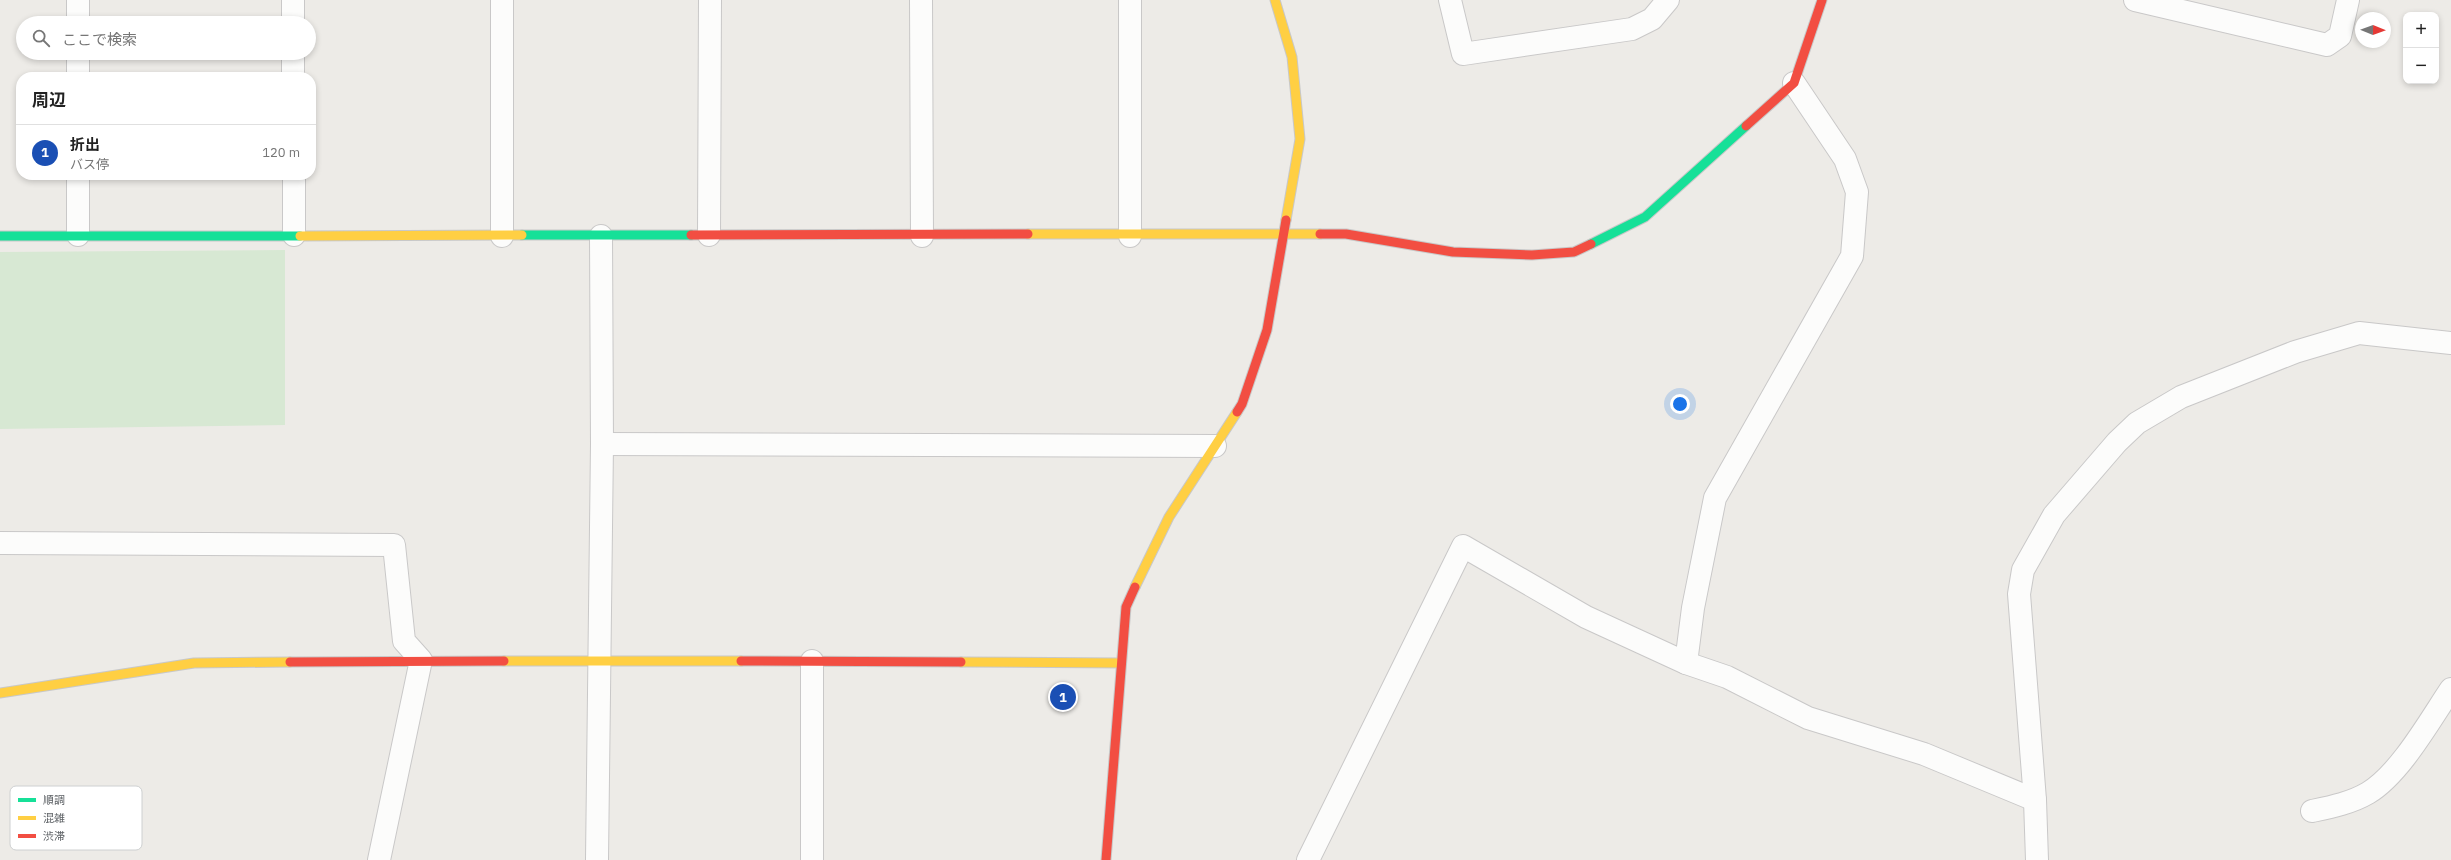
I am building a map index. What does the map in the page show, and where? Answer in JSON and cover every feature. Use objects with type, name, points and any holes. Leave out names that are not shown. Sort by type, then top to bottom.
[{"type":"street","points":[[78,0],[78,16]]},
{"type":"street","points":[[293,0],[293,16]]},
{"type":"street","points":[[502,0],[502,236]]},
{"type":"street","points":[[709,235],[710,0]]},
{"type":"street","points":[[921,0],[922,236]]},
{"type":"street","points":[[1130,0],[1130,236]]},
{"type":"street","points":[[1106,860],[1126,607],[1169,517],[1242,404],[1267,330],[1300,139],[1292,57],[1275,0]]},
{"type":"street","points":[[1450,0],[1462,54],[1632,29],[1652,19],[1668,0]]},
{"type":"street","points":[[0,236],[1284,236],[1346,234],[1452,252],[1532,255],[1574,252],[1645,217],[1794,83],[1822,0]]},
{"type":"street","points":[[2135,0],[2327,45],[2340,36],[2348,0]]},
{"type":"street","points":[[78,60],[78,72]]},
{"type":"street","points":[[293,60],[294,72]]},
{"type":"street","points":[[1686,663],[1693,608],[1715,498],[1852,256],[1857,192],[1845,159],[1794,83]]},
{"type":"street","points":[[78,180],[78,235]]},
{"type":"street","points":[[294,180],[294,235]]},
{"type":"street","points":[[597,860],[598,660],[602,444],[601,236]]},
{"type":"street","points":[[2037,860],[2035,800],[2019,594],[2023,570],[2054,515],[2117,442],[2137,423],[2181,397],[2295,352],[2360,333],[2451,343]]},
{"type":"street","points":[[602,444],[1215,446]]},
{"type":"street","points":[[0,543],[394,545],[404,641],[421,660]]},
{"type":"street","points":[[1308,860],[1463,546],[1586,617],[1686,663],[1727,677],[1808,718],[1924,754],[2035,800]]},
{"type":"street","points":[[0,693],[194,663],[421,660],[598,660],[1122,663]]},
{"type":"street","points":[[379,860],[421,660]]},
{"type":"street","points":[[812,661],[812,860]]},
{"type":"street","points":[[2312,811],[2340,805],[2367,794],[2383,782],[2417,741],[2451,688]]},
{"type":"green space","points":[[285,250],[285,425],[0,429],[0,252]]},
{"type":"traffic: fast","points":[[1591,244],[1645,217],[1746,126]]},
{"type":"traffic: fast","points":[[522,235],[691,235]]},
{"type":"traffic: fast","points":[[0,236],[300,236]]},
{"type":"traffic: slow","points":[[1275,0],[1292,57],[1300,139],[1286,220]]},
{"type":"traffic: slow","points":[[1028,234],[1320,234]]},
{"type":"traffic: slow","points":[[300,236],[522,235]]},
{"type":"traffic: slow","points":[[1135,587],[1169,517],[1237,412]]},
{"type":"traffic: slow","points":[[504,661],[741,661]]},
{"type":"traffic: slow","points":[[0,693],[194,663],[290,662]]},
{"type":"traffic: slow","points":[[961,662],[1121,663]]},
{"type":"traffic: jam","points":[[1746,126],[1794,83],[1822,0]]},
{"type":"traffic: jam","points":[[1237,412],[1242,404],[1267,330],[1286,220]]},
{"type":"traffic: jam","points":[[691,235],[1028,234]]},
{"type":"traffic: jam","points":[[1320,234],[1346,234],[1453,252],[1532,255],[1574,252],[1591,244]]},
{"type":"traffic: jam","points":[[1106,860],[1126,607],[1135,587]]},
{"type":"traffic: jam","points":[[290,662],[504,661]]},
{"type":"traffic: jam","points":[[741,661],[961,662]]},
{"type":"place","name":"折出","points":[[1063,697]]}]
